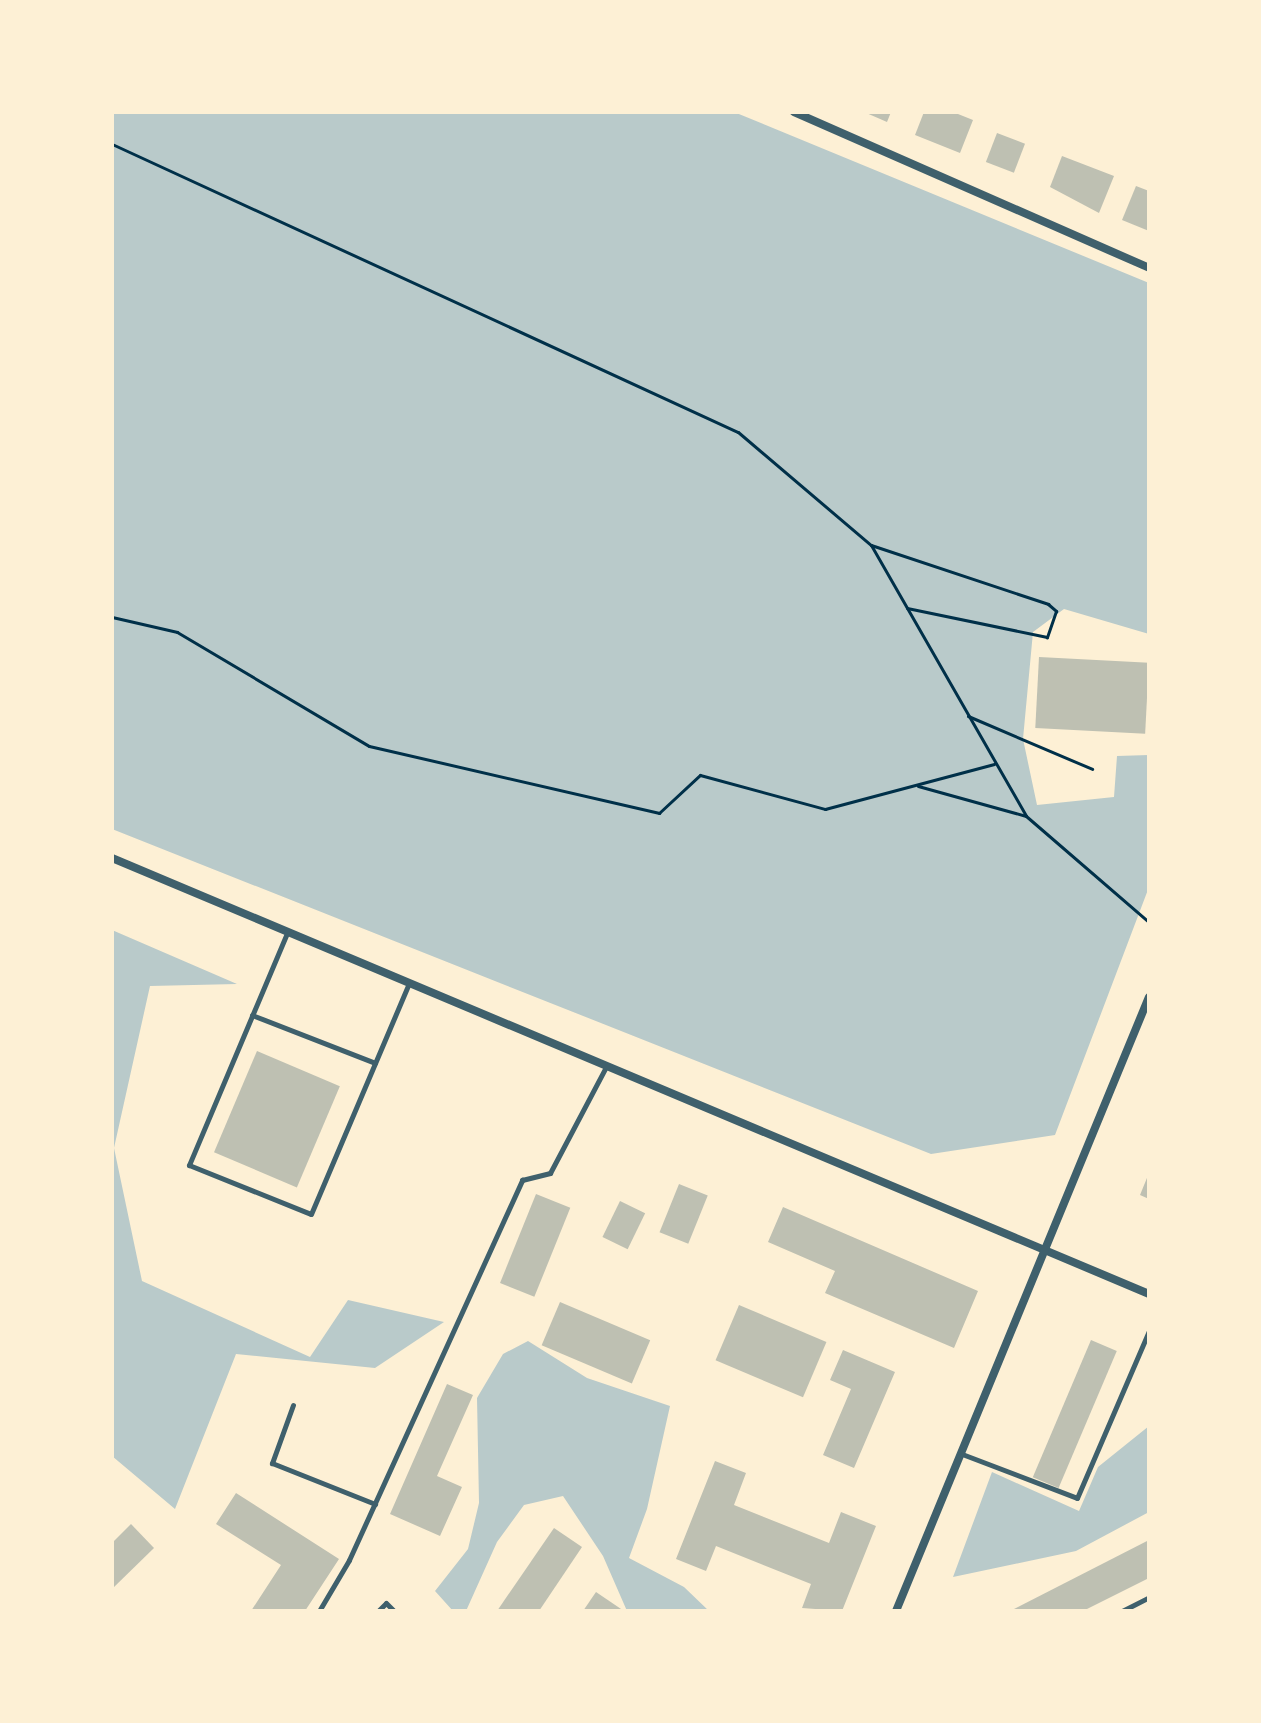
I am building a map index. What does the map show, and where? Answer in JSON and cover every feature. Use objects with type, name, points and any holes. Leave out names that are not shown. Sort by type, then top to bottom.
[{"type":"street","points":[[794,112],[1149,268]]},
{"type":"street","points":[[112,858],[1149,1294]]},
{"type":"street","points":[[896,1611],[1149,997]]},
{"type":"lane","points":[[287,933],[189,1165],[311,1214],[408,985]]},
{"type":"lane","points":[[252,1015],[375,1063]]},
{"type":"lane","points":[[319,1611],[375,1504],[522,1180],[550,1173],[606,1067]]},
{"type":"lane","points":[[962,1454],[1077,1498],[1149,1331]]},
{"type":"lane","points":[[293,1405],[272,1463],[375,1504]]},
{"type":"lane","points":[[1122,1611],[1149,1597]]},
{"type":"lane","points":[[378,1611],[386,1603],[394,1611]]},
{"type":"path","points":[[112,144],[738,432],[871,545],[1026,816],[1149,922]]},
{"type":"path","points":[[871,545],[1048,604],[1056,611],[1047,637],[907,608]]},
{"type":"path","points":[[112,617],[177,632],[369,746],[659,813],[700,775],[825,809],[996,764]]},
{"type":"path","points":[[968,716],[1092,769]]},
{"type":"path","points":[[914,785],[1026,816]]},
{"type":"shaded area","points":[[112,112],[734,112],[1149,283],[1149,634],[1064,609],[1033,632],[1023,739],[1037,805],[1114,797],[1117,756],[1149,755],[1149,887],[1055,1135],[931,1154],[112,829]]},
{"type":"shaded area","points":[[112,930],[237,984],[150,986],[114,1148],[142,1281],[310,1357],[348,1300],[444,1322],[375,1368],[236,1354],[175,1509],[112,1456]]},
{"type":"shaded area","points":[[528,1341],[587,1378],[670,1406],[647,1509],[629,1558],[684,1587],[709,1611],[627,1611],[603,1556],[563,1496],[524,1505],[497,1542],[466,1611],[453,1611],[435,1591],[468,1549],[479,1503],[477,1398],[503,1354]]},
{"type":"shaded area","points":[[1149,1426],[1149,1512],[1076,1551],[953,1577],[992,1472],[1079,1511],[1098,1467]]},
{"type":"building","points":[[864,112],[891,112],[887,122]]},
{"type":"building","points":[[924,112],[953,112],[973,120],[960,153],[915,135]]},
{"type":"building","points":[[997,133],[1025,144],[1014,173],[986,162]]},
{"type":"building","points":[[1062,156],[1114,176],[1099,213],[1050,187]]},
{"type":"building","points":[[1136,186],[1149,191],[1149,231],[1122,220]]},
{"type":"building","points":[[1039,657],[1149,663],[1145,734],[1035,728]]},
{"type":"building","points":[[257,1051],[340,1086],[297,1187],[214,1152]]},
{"type":"building","points":[[1149,1173],[1149,1199],[1140,1195]]},
{"type":"building","points":[[679,1184],[708,1196],[688,1244],[660,1232]]},
{"type":"building","points":[[536,1194],[570,1208],[534,1297],[500,1283]]},
{"type":"building","points":[[620,1201],[645,1213],[628,1249],[602,1237]]},
{"type":"building","points":[[783,1207],[978,1291],[954,1348],[825,1293],[835,1271],[768,1242]]},
{"type":"building","points":[[560,1302],[650,1340],[632,1384],[542,1345]]},
{"type":"building","points":[[739,1305],[826,1342],[803,1397],[716,1360]]},
{"type":"building","points":[[1091,1340],[1117,1351],[1059,1488],[1033,1477]]},
{"type":"building","points":[[843,1350],[895,1372],[854,1468],[823,1455],[851,1389],[830,1380]]},
{"type":"building","points":[[447,1384],[473,1395],[437,1476],[462,1487],[440,1536],[390,1514]]},
{"type":"building","points":[[715,1461],[746,1473],[734,1505],[829,1543],[841,1512],[876,1526],[842,1611],[802,1608],[811,1584],[716,1546],[706,1571],[676,1559]]},
{"type":"building","points":[[236,1493],[339,1559],[305,1611],[251,1611],[281,1565],[216,1524]]},
{"type":"building","points":[[131,1524],[154,1548],[112,1589],[112,1543]]},
{"type":"building","points":[[554,1528],[582,1547],[539,1611],[497,1611]]},
{"type":"building","points":[[1149,1540],[1149,1578],[1083,1611],[1010,1611]]},
{"type":"building","points":[[596,1592],[624,1611],[583,1611]]}]
